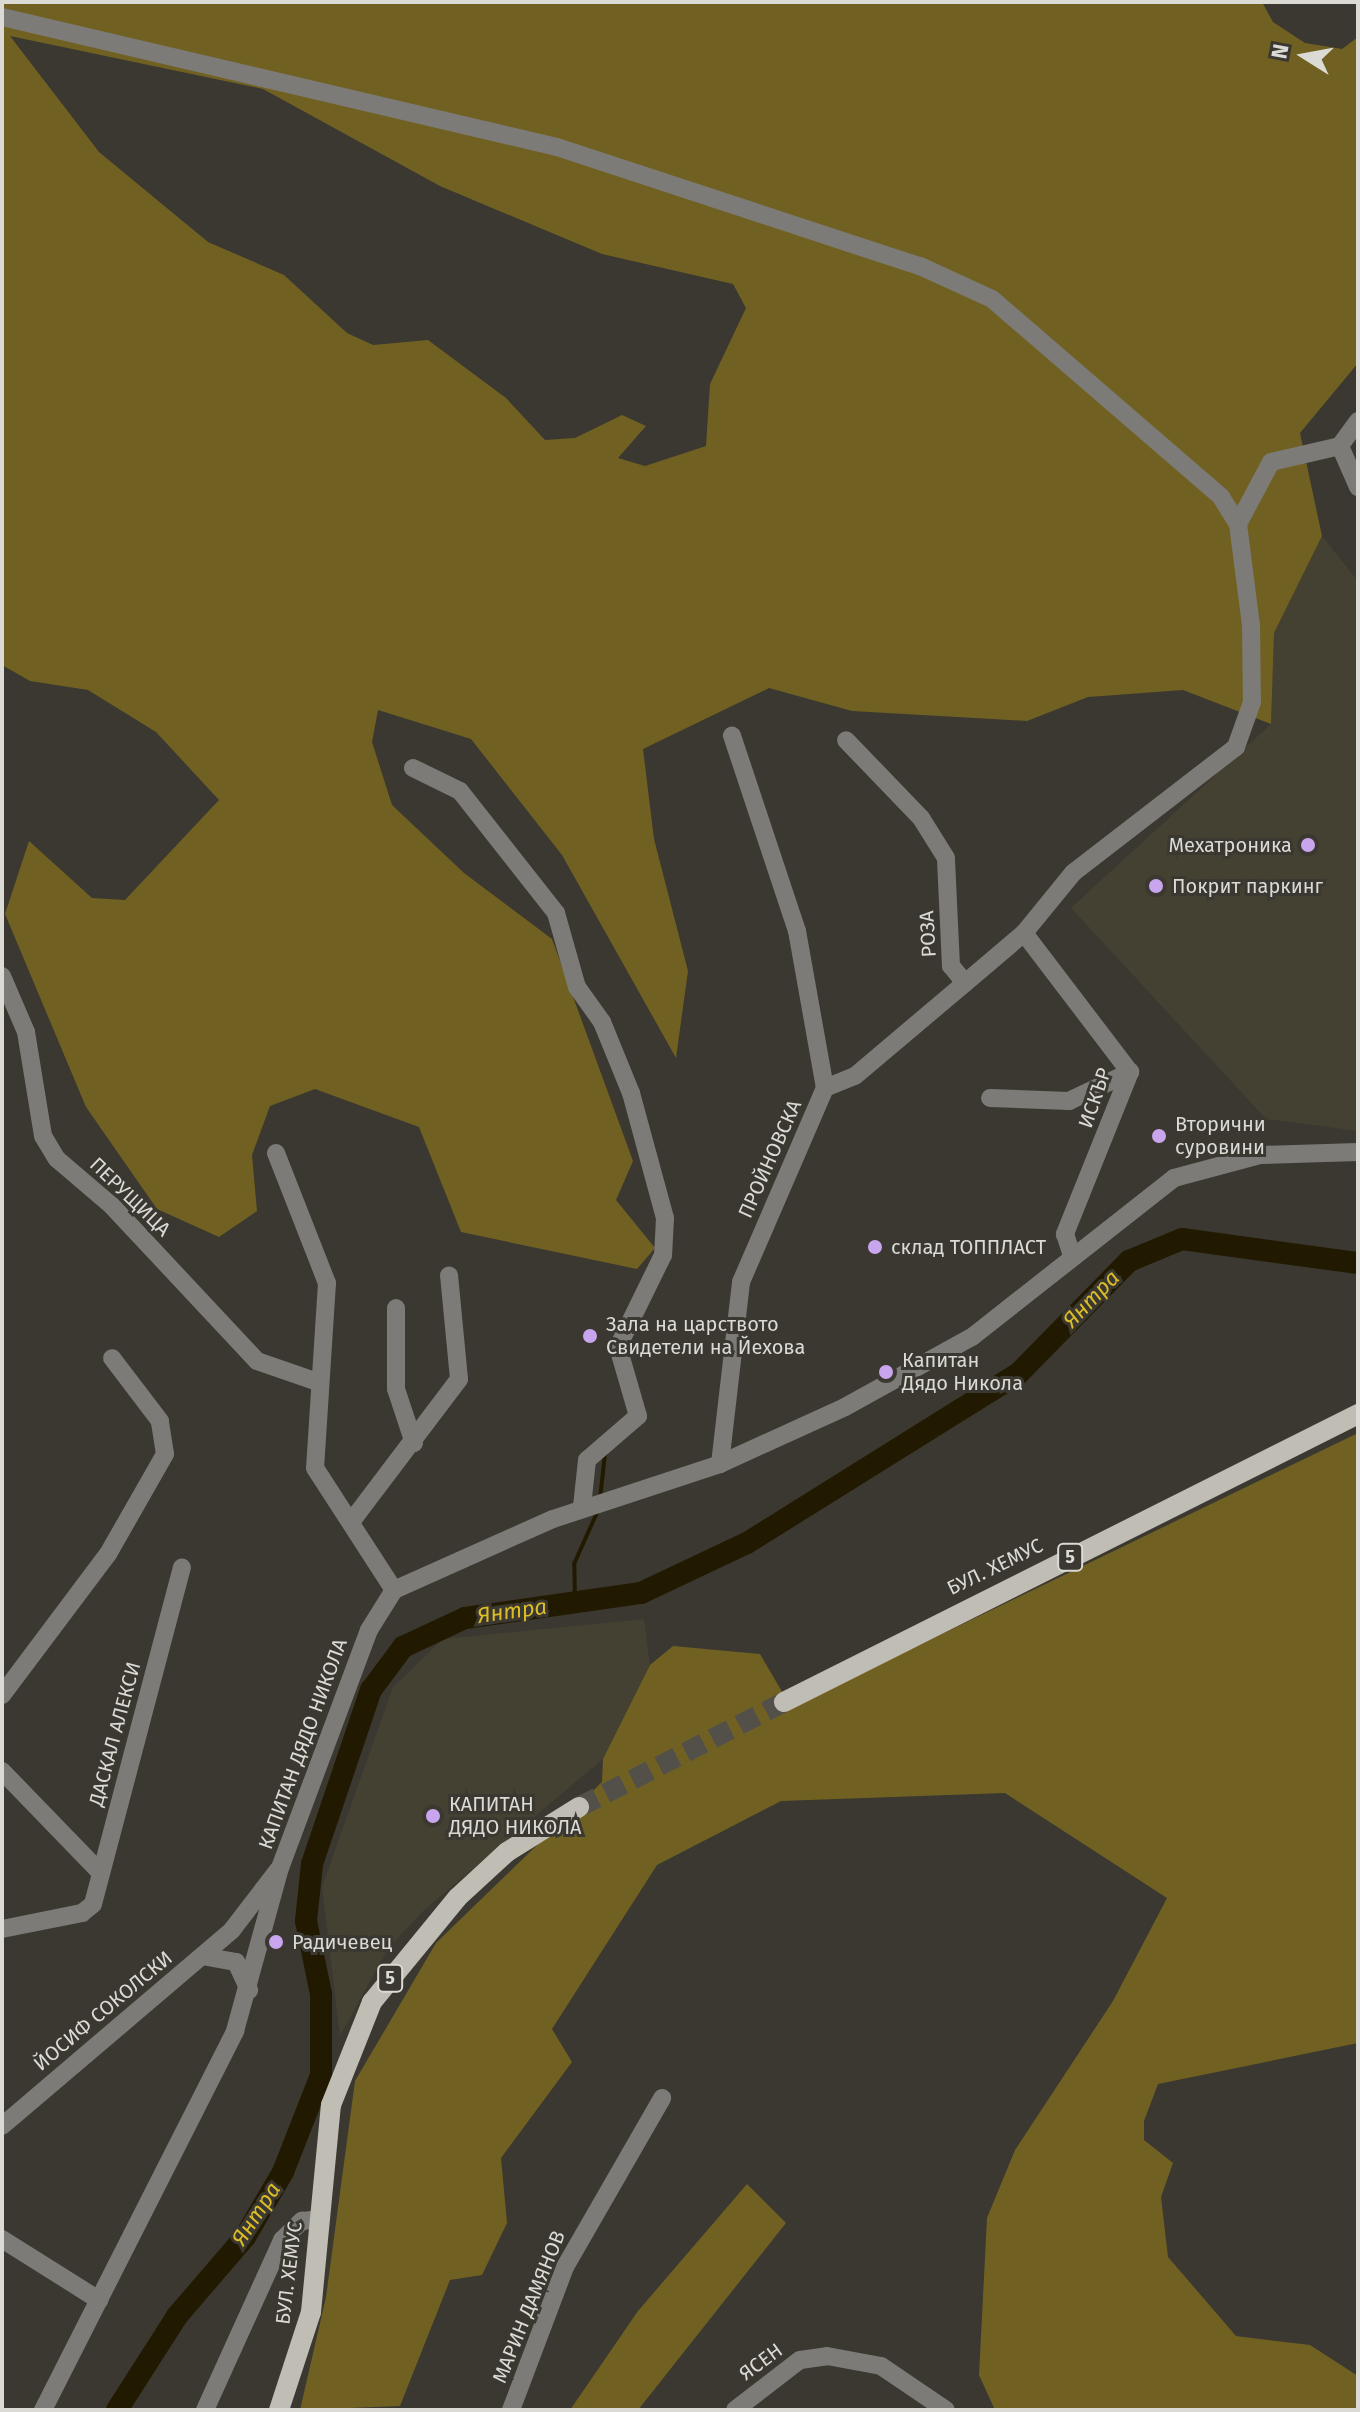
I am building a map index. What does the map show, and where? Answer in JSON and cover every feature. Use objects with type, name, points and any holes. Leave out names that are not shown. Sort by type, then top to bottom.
[{"type":"main road","name":"БУЛ. ХЕМУС","points":[[784,1702],[1358,1414]]},
{"type":"main road","name":"БУЛ. ХЕМУС","points":[[279,2410],[311,2312],[331,2105],[372,2002],[457,1898],[507,1852],[579,1807]]},
{"type":"street","points":[[2,17],[557,147],[946,276],[992,299],[1211,488],[1238,524],[1252,702],[1236,747],[1073,873],[1024,933],[855,1076],[825,1088]]},
{"type":"street","points":[[1238,524],[1271,462],[1340,446],[1358,421]]},
{"type":"street","points":[[1340,446],[1358,487]]},
{"type":"street","name":"ПРОЙНОВСКА","points":[[720,1464],[741,1282],[825,1088],[797,931],[732,736]]},
{"type":"street","name":"РОЗА","points":[[846,740],[921,818],[946,858],[951,966],[965,983]]},
{"type":"street","points":[[413,768],[460,791],[556,913],[577,987],[602,1022],[631,1093],[665,1218],[663,1255],[618,1347],[638,1416],[587,1460],[594,1504]]},
{"type":"street","name":"ИСКЪР","points":[[1024,933],[1124,1055],[1130,1072],[1065,1234],[1072,1256]]},
{"type":"street","name":"ПЕРУЩИЦА","points":[[2,976],[26,1032],[43,1136],[57,1159],[112,1206],[257,1361],[318,1382]]},
{"type":"street","points":[[990,1098],[1069,1101],[1130,1072]]},
{"type":"street","points":[[276,1153],[324,1262],[315,1468],[354,1518],[394,1590],[594,1504],[720,1464],[948,1352],[1072,1256],[1145,1194],[1191,1171],[1260,1155],[1358,1152]]},
{"type":"street","points":[[354,1518],[414,1443],[459,1379],[449,1275]]},
{"type":"street","points":[[396,1308],[396,1389],[414,1443]]},
{"type":"street","points":[[2,1695],[108,1554],[165,1454],[160,1421],[112,1358]]},
{"type":"street","name":"ДАСКАЛ АЛЕКСИ","points":[[2,1929],[89,1910],[182,1568]]},
{"type":"street","name":"КАПИТАН ДЯДО НИКОЛА","points":[[43,2410],[224,2056],[249,1990],[280,1868],[369,1630],[394,1590]]},
{"type":"street","points":[[2,1771],[101,1873]]},
{"type":"street","name":"ЙОСИФ СОКОЛСКИ","points":[[2,2126],[232,1930],[280,1868]]},
{"type":"street","points":[[202,1956],[236,1962],[249,1990]]},
{"type":"street","name":"МАРИН ДАМЯНОВ","points":[[511,2410],[565,2267],[662,2098]]},
{"type":"street","points":[[205,2410],[282,2240],[302,2221],[320,2219]]},
{"type":"street","points":[[2,2239],[99,2300]]},
{"type":"street","name":"ЯСЕН","points":[[735,2410],[800,2360],[827,2356],[881,2366],[946,2410]]},
{"type":"shaded area","points":[[2,2],[1262,2],[1273,22],[1305,43],[1342,49],[1358,37],[1358,363],[1300,433],[1322,536],[1274,633],[1271,724],[1183,690],[1088,697],[1027,721],[852,711],[769,688],[643,749],[654,839],[688,971],[676,1058],[562,855],[471,739],[378,710],[372,742],[392,805],[464,873],[552,939],[633,1161],[616,1200],[655,1248],[637,1269],[461,1232],[419,1127],[315,1089],[270,1106],[252,1155],[257,1211],[219,1237],[157,1209],[86,1107],[5,914],[29,841],[92,898],[125,900],[219,800],[156,732],[88,690],[30,681],[2,665]],"holes":[[[10,36],[263,89],[440,186],[602,254],[733,284],[746,308],[710,384],[706,446],[645,466],[618,458],[646,426],[622,415],[575,438],[545,440],[506,398],[428,340],[373,345],[347,333],[284,275],[208,242],[99,152]]]},
{"type":"shaded area","name":"Мехатроника","points":[[1322,536],[1358,581],[1358,1131],[1266,1119],[1071,908],[1271,724],[1274,633]]},
{"type":"shaded area","points":[[1358,1433],[1358,2043],[1158,2084],[1144,2121],[1144,2140],[1173,2163],[1161,2197],[1168,2257],[1236,2336],[1310,2345],[1358,2376],[1358,2410],[995,2410],[979,2375],[987,2218],[1015,2150],[1113,2001],[1167,1898],[1005,1793],[781,1801],[657,1865],[552,2029],[572,2062],[501,2158],[507,2223],[482,2275],[450,2280],[400,2406],[300,2410],[326,2297],[355,2081],[436,1943],[602,1782],[603,1759],[650,1665],[673,1646],[760,1654],[791,1707]]},
{"type":"shaded area","points":[[644,1619],[650,1665],[603,1759],[424,1910],[387,1950],[340,2036],[322,1887],[393,1687],[443,1639]]},
{"type":"shaded area","points":[[747,2184],[786,2223],[638,2410],[570,2410],[638,2311]]},
{"type":"waterway","name":"Янтра","points":[[117,2410],[177,2316],[245,2237],[283,2172],[321,2075],[321,1994],[306,1921],[312,1864],[371,1690],[403,1647],[465,1618],[641,1593],[747,1543],[1019,1373],[1129,1261],[1182,1239],[1358,1263]]},
{"type":"waterway","points":[[600,1499],[605,1454]]},
{"type":"waterway","points":[[575,1603],[574,1564],[599,1508]]},
{"type":"tunnel","points":[[579,1807],[784,1702]]},
{"type":"place","name":"Мехатроника","points":[[1308,845]]},
{"type":"place","name":"Покрит паркинг","points":[[1156,886]]},
{"type":"place","name":"Вторични суровини","points":[[1159,1136]]},
{"type":"place","name":"склад ТОППЛАСТ","points":[[875,1247]]},
{"type":"place","name":"Зала на царството Свидетели на Йехова","points":[[590,1336]]},
{"type":"place","name":"Капитан Дядо Никола","points":[[886,1372]]},
{"type":"place","name":"КАПИТАН ДЯДО НИКОЛА","points":[[433,1816]]},
{"type":"place","name":"Радичевец","points":[[276,1942]]}]
